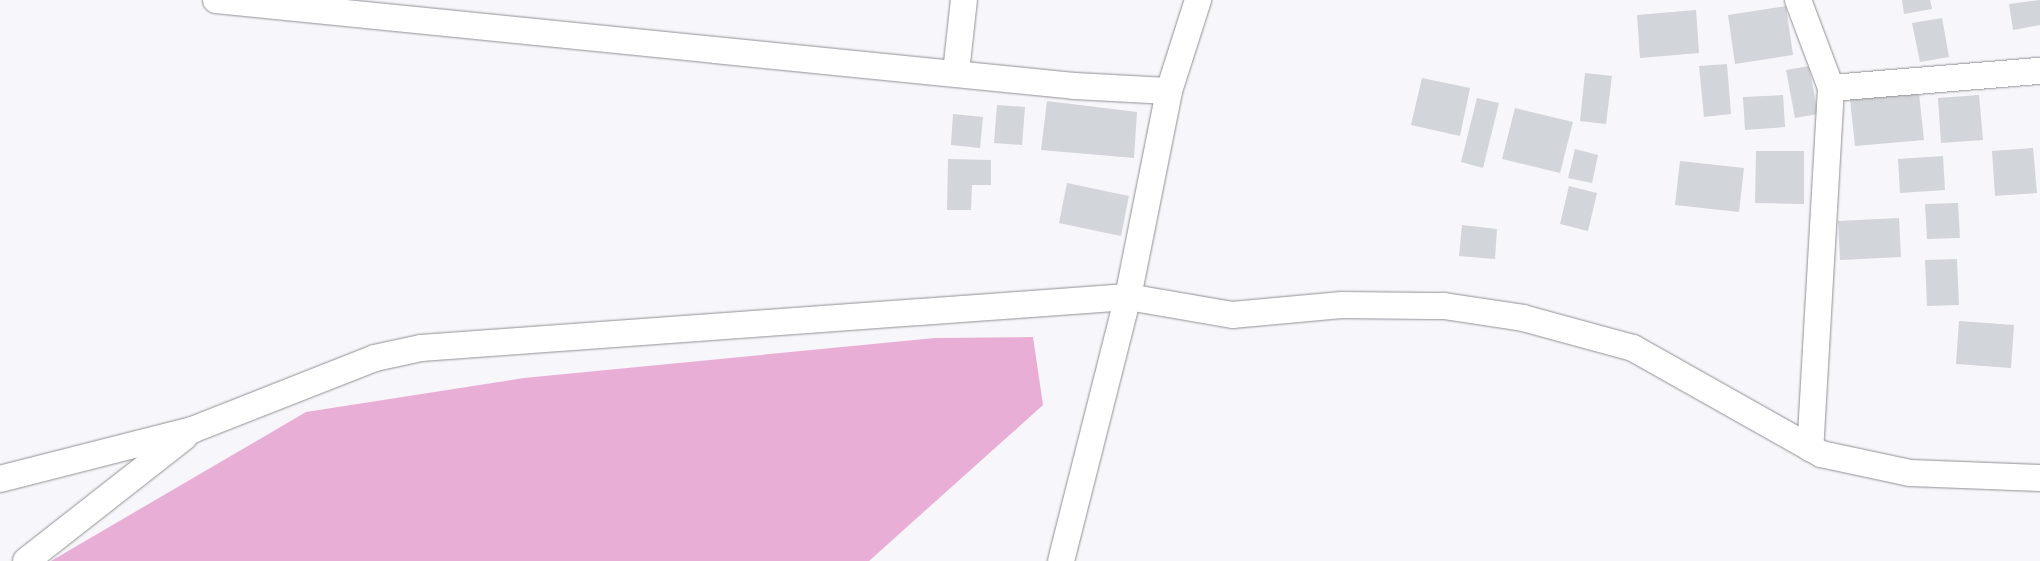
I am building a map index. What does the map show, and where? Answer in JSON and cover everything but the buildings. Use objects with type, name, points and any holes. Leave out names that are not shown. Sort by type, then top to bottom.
[{"type":"street","points":[[216,0],[956,72],[1074,86],[1169,91]]},
{"type":"street","points":[[956,72],[964,0]]},
{"type":"street","points":[[1061,561],[1128,297],[1169,91],[1198,0]]},
{"type":"street","points":[[1798,0],[1831,88],[1810,448]]},
{"type":"street","points":[[1831,88],[2040,71]]},
{"type":"street","points":[[0,479],[192,430],[375,358],[421,348],[1128,297],[1232,316],[1342,305],[1444,306],[1524,318],[1632,348],[1821,454],[1910,473],[2040,478]]},
{"type":"street","points":[[26,561],[192,430]]},
{"type":"shaded area","points":[[1033,337],[1043,405],[869,561],[51,561],[306,412],[524,378],[935,338]]}]
